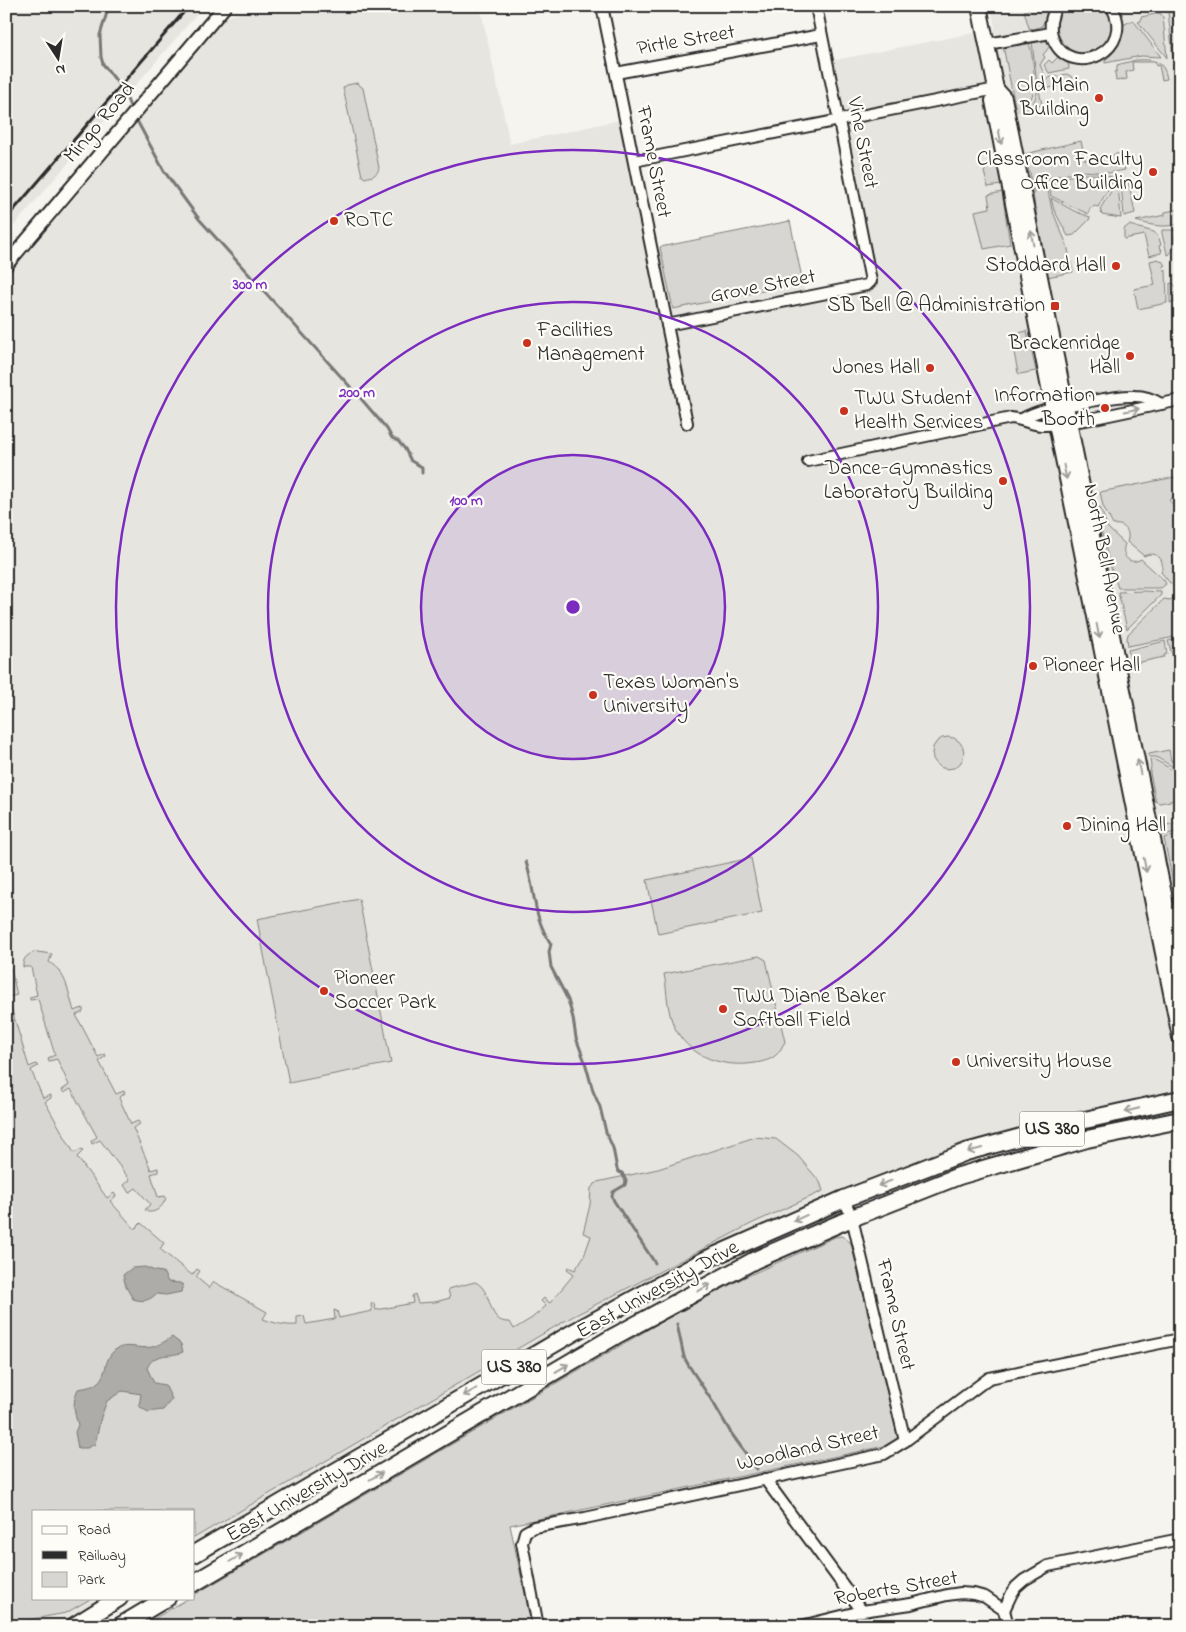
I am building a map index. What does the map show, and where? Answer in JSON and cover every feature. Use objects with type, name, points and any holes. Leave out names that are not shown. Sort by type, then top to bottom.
[{"type":"main road","name":"North Bell Avenue","points":[[979,6],[996,89],[993,101],[1059,406],[1180,1037]]},
{"type":"main road","name":"North Bell Avenue","points":[[1062,423],[1180,974]]},
{"type":"main road","name":"East University Drive","points":[[195,1553],[576,1330],[696,1265],[844,1199],[966,1152],[1076,1122],[1180,1099]]},
{"type":"main road","name":"East University Drive","points":[[195,1582],[616,1336],[755,1260],[852,1218],[959,1176],[1087,1139],[1180,1120]]},
{"type":"main road","points":[[74,1626],[116,1600]]},
{"type":"main road","points":[[123,1625],[164,1600]]},
{"type":"street","name":"Mingo Road","points":[[6,265],[225,6]]},
{"type":"street","name":"Frame Street","points":[[602,6],[687,423]]},
{"type":"street","name":"Vine Street","points":[[816,6],[871,281],[867,285]]},
{"type":"street","points":[[1057,6],[1052,17],[1051,33],[1059,49],[1072,57],[1082,59],[1100,55],[1107,50],[1116,36],[1117,21],[1111,6]]},
{"type":"street","points":[[987,44],[1051,33]]},
{"type":"street","name":"Pirtle Street","points":[[616,73],[821,35]]},
{"type":"street","points":[[634,161],[996,89]]},
{"type":"street","name":"Grove Street","points":[[667,325],[867,285]]},
{"type":"street","points":[[1022,419],[1030,414],[1059,406],[1115,397],[1137,396],[1153,399],[1161,404]]},
{"type":"street","points":[[808,461],[1011,418],[1042,425],[1062,423],[1180,400]]},
{"type":"street","name":"Frame Street","points":[[844,1199],[852,1218],[906,1441]]},
{"type":"street","name":"Woodland Street","points":[[538,1626],[522,1543],[525,1532],[534,1527],[585,1518],[884,1454],[906,1441],[990,1378],[1180,1339]]},
{"type":"street","points":[[766,1479],[862,1611]]},
{"type":"street","points":[[1008,1626],[1004,1610],[1016,1587],[1048,1566],[1180,1539]]},
{"type":"street","name":"Roberts Street","points":[[801,1626],[862,1611],[911,1604],[947,1595],[974,1594],[985,1597],[1004,1610]]},
{"type":"shaded area","points":[[6,6],[204,6],[6,235]]},
{"type":"shaded area","name":"Texas Woman's University","points":[[268,6],[480,6],[510,144],[620,120],[647,251],[790,221],[807,304],[877,288],[830,61],[995,29],[991,6],[1180,6],[1180,1087],[1175,1091],[1080,1112],[1006,1132],[922,1159],[830,1193],[727,1240],[670,1268],[546,1338],[195,1543],[195,1510],[32,1510],[32,1600],[98,1600],[53,1626],[6,1626],[6,277],[224,17]]},
{"type":"shaded area","points":[[145,1267],[163,1272],[168,1282],[183,1285],[181,1292],[166,1295],[156,1294],[146,1300],[133,1299],[126,1287],[123,1275],[132,1268]]},
{"type":"shaded area","points":[[172,1337],[181,1344],[183,1352],[158,1357],[147,1368],[154,1383],[165,1385],[172,1399],[163,1410],[148,1412],[139,1406],[141,1394],[122,1391],[107,1401],[95,1444],[87,1448],[78,1448],[75,1432],[78,1425],[74,1407],[78,1389],[93,1385],[100,1380],[111,1354],[115,1350],[128,1346],[152,1347]]},
{"type":"green space","points":[[1040,6],[1052,6],[1046,21],[1044,21],[1042,26],[1034,29],[1029,28],[1024,11]]},
{"type":"green space","points":[[1068,6],[1104,6],[1110,15],[1110,37],[1106,43],[1091,54],[1072,52],[1061,41],[1058,34],[1058,18],[1062,10]]},
{"type":"green space","points":[[1180,8],[1180,34],[1175,57],[1173,58],[1168,12]]},
{"type":"green space","points":[[1160,13],[1163,17],[1167,58],[1138,22],[1141,21],[1141,17]]},
{"type":"green space","points":[[1133,20],[1161,57],[1141,56],[1105,63],[1105,60],[1118,45],[1122,36],[1123,25]]},
{"type":"green space","points":[[1047,40],[1050,46],[1043,55],[1045,57],[1040,65],[1045,75],[1037,84],[1032,42]]},
{"type":"green space","points":[[1028,41],[1033,64],[1034,89],[1029,109],[1016,111],[1003,46]]},
{"type":"green space","points":[[1059,56],[1068,60],[1069,69],[1049,73],[1044,65],[1049,60],[1052,63]]},
{"type":"green space","points":[[1136,60],[1157,62],[1166,73],[1167,79],[1162,80],[1159,65],[1156,66],[1155,62],[1132,62],[1133,70],[1126,72],[1127,79],[1116,81],[1115,72],[1117,71],[1117,65]]},
{"type":"green space","points":[[1067,74],[1072,77],[1074,90],[1066,92],[1064,85],[1039,90],[1042,105],[1032,107],[1038,90],[1048,78]]},
{"type":"green space","points":[[357,83],[363,88],[379,168],[376,174],[365,178],[362,176],[343,88]]},
{"type":"green space","points":[[1081,141],[1085,160],[1122,153],[1125,170],[1108,173],[1083,171],[1033,181],[1030,179],[1031,174],[1025,154]]},
{"type":"green space","points":[[992,158],[993,160],[997,159],[1001,185],[988,187],[984,172]]},
{"type":"green space","points":[[1081,174],[1115,177],[1098,207],[1090,208],[1088,214],[1051,196],[1048,180]]},
{"type":"green space","points":[[1128,180],[1135,213],[1124,216],[1121,184],[1122,181]]},
{"type":"green space","points":[[1046,181],[1052,210],[1067,245],[1073,272],[1047,277],[1037,208],[1035,208],[1034,190],[1032,190],[1034,184]]},
{"type":"green space","points":[[1117,183],[1121,218],[1102,215],[1100,209]]},
{"type":"green space","points":[[1002,192],[1010,244],[984,249],[975,211],[990,208],[988,195]]},
{"type":"green space","points":[[1051,198],[1074,211],[1090,217],[1089,220],[1074,235],[1068,236],[1054,210]]},
{"type":"green space","points":[[1180,209],[1180,223],[1175,225],[1158,226],[1136,221],[1165,215],[1165,212]]},
{"type":"green space","points":[[790,221],[803,283],[673,309],[660,247]]},
{"type":"green space","points":[[1129,225],[1154,232],[1159,238],[1161,245],[1159,246],[1162,249],[1161,253],[1149,256],[1144,235],[1124,239],[1124,229]]},
{"type":"green space","points":[[1162,230],[1176,230],[1173,249],[1169,255],[1167,254]]},
{"type":"green space","points":[[1158,259],[1163,262],[1164,270],[1166,270],[1167,303],[1138,309],[1134,289],[1155,285],[1150,261]]},
{"type":"green space","points":[[1170,283],[1174,284],[1180,292],[1180,302],[1170,303]]},
{"type":"green space","points":[[1027,331],[1036,371],[1020,374],[1018,373],[1011,337],[1014,334]]},
{"type":"green space","points":[[1180,476],[1180,493],[1169,500],[1180,512],[1180,581],[1175,585],[1170,583],[1161,572],[1162,563],[1159,557],[1152,554],[1144,556],[1127,542],[1128,534],[1126,529],[1120,525],[1113,525],[1103,506],[1100,492]]},
{"type":"green space","points":[[1100,507],[1108,528],[1125,544],[1124,552],[1127,559],[1137,561],[1141,559],[1166,584],[1161,588],[1118,588],[1109,562],[1096,509]]},
{"type":"green space","points":[[1118,592],[1161,592],[1161,595],[1127,629]]},
{"type":"green space","points":[[1176,596],[1180,598],[1180,636],[1128,646],[1128,634],[1164,599],[1170,600]]},
{"type":"green space","points":[[1180,638],[1180,656],[1173,658],[1168,641]]},
{"type":"green space","points":[[1165,641],[1167,654],[1164,657],[1131,664],[1128,650]]},
{"type":"green space","points":[[948,737],[959,742],[964,753],[959,764],[948,769],[937,764],[932,753],[937,742]]},
{"type":"green space","points":[[1169,750],[1171,761],[1180,760],[1180,771],[1156,757],[1149,757],[1149,754]]},
{"type":"green space","points":[[1150,759],[1180,774],[1180,799],[1156,802],[1150,773]]},
{"type":"green space","points":[[1179,822],[1180,831],[1164,835],[1162,826]]},
{"type":"green space","points":[[1180,834],[1180,886],[1174,888],[1164,838]]},
{"type":"green space","points":[[751,858],[762,913],[658,934],[647,880]]},
{"type":"green space","name":"Pioneer Soccer Park","points":[[359,899],[391,1063],[289,1083],[257,919]]},
{"type":"green space","points":[[37,952],[52,954],[49,962],[55,966],[63,977],[74,1011],[83,1008],[83,1012],[76,1015],[98,1057],[105,1054],[106,1056],[99,1061],[116,1094],[124,1091],[125,1093],[119,1098],[131,1124],[138,1121],[140,1124],[133,1128],[151,1170],[158,1168],[158,1172],[151,1174],[158,1197],[165,1196],[166,1198],[157,1210],[148,1212],[145,1210],[150,1204],[136,1188],[129,1193],[124,1185],[130,1180],[100,1140],[92,1144],[91,1141],[97,1137],[71,1089],[64,1093],[62,1090],[69,1085],[57,1059],[49,1061],[48,1058],[55,1055],[38,999],[30,1000],[30,997],[37,995],[31,967],[23,967],[27,956]]},
{"type":"green space","name":"TWU Diane Baker Softball Field","points":[[759,956],[766,960],[785,1042],[781,1049],[774,1057],[758,1063],[732,1064],[710,1059],[690,1048],[682,1040],[673,1023],[664,974]]},
{"type":"green space","points":[[6,965],[11,969],[17,995],[8,997],[29,1067],[36,1064],[38,1066],[31,1070],[43,1098],[51,1095],[51,1098],[45,1102],[74,1153],[82,1149],[83,1151],[77,1157],[107,1198],[114,1193],[116,1196],[110,1201],[135,1229],[141,1223],[164,1243],[160,1249],[192,1275],[197,1269],[200,1271],[196,1277],[209,1288],[214,1282],[267,1312],[263,1319],[275,1323],[297,1325],[297,1317],[304,1316],[306,1324],[335,1319],[334,1310],[337,1311],[339,1318],[372,1311],[371,1304],[373,1302],[376,1310],[413,1303],[412,1296],[415,1294],[418,1303],[435,1302],[450,1298],[448,1289],[475,1282],[485,1292],[497,1318],[510,1322],[514,1329],[532,1318],[546,1306],[541,1301],[544,1298],[550,1303],[574,1274],[567,1269],[568,1267],[575,1270],[584,1256],[591,1236],[583,1233],[590,1205],[591,1188],[597,1182],[658,1169],[755,1137],[776,1139],[798,1156],[820,1182],[823,1191],[751,1224],[570,1318],[195,1537],[195,1510],[32,1510],[32,1600],[89,1600],[66,1613],[6,1624]]},
{"type":"green space","points":[[843,1236],[851,1243],[899,1443],[510,1525],[532,1626],[142,1626],[186,1600],[195,1600],[195,1594],[659,1323],[743,1278],[835,1237]]},
{"type":"waterway","points":[[109,6],[100,35],[101,57],[103,64],[124,91],[132,112]]},
{"type":"waterway","points":[[135,117],[164,171],[199,219],[363,401],[387,429],[392,438],[398,441],[405,449],[411,461],[422,467],[422,473]]},
{"type":"waterway","points":[[526,862],[540,923],[551,944],[549,952],[551,967],[568,1000],[576,1038],[600,1107],[606,1132],[613,1148],[617,1169],[622,1173],[626,1181],[625,1185],[613,1192],[612,1196],[655,1263]]},
{"type":"waterway","points":[[677,1324],[684,1357],[731,1433],[757,1469]]},
{"type":"railway","points":[[6,219],[189,6]]},
{"type":"place","name":"Old Main Building","points":[[1099,98]]},
{"type":"place","name":"Classroom Faculty Office Building","points":[[1153,172]]},
{"type":"place","name":"ROTC","points":[[334,221]]},
{"type":"place","name":"Stoddard Hall","points":[[1116,266]]},
{"type":"place","name":"SB Bell @ Administration","points":[[1055,306]]},
{"type":"place","name":"Facilities Management","points":[[527,343]]},
{"type":"place","name":"Brackenridge Hall","points":[[1130,356]]},
{"type":"place","name":"Jones Hall","points":[[930,368]]},
{"type":"place","name":"Information Booth","points":[[1105,408]]},
{"type":"place","name":"TWU Student Health Services","points":[[844,411]]},
{"type":"place","name":"Dance-Gymnastics Laboratory Building","points":[[1003,481]]},
{"type":"place","name":"Pioneer Hall","points":[[1033,666]]},
{"type":"place","name":"Texas Woman's University","points":[[593,695]]},
{"type":"place","name":"Dining Hall","points":[[1067,826]]},
{"type":"place","name":"Pioneer Soccer Park","points":[[324,991]]},
{"type":"place","name":"TWU Diane Baker Softball Field","points":[[723,1009]]},
{"type":"place","name":"University House","points":[[956,1062]]}]
